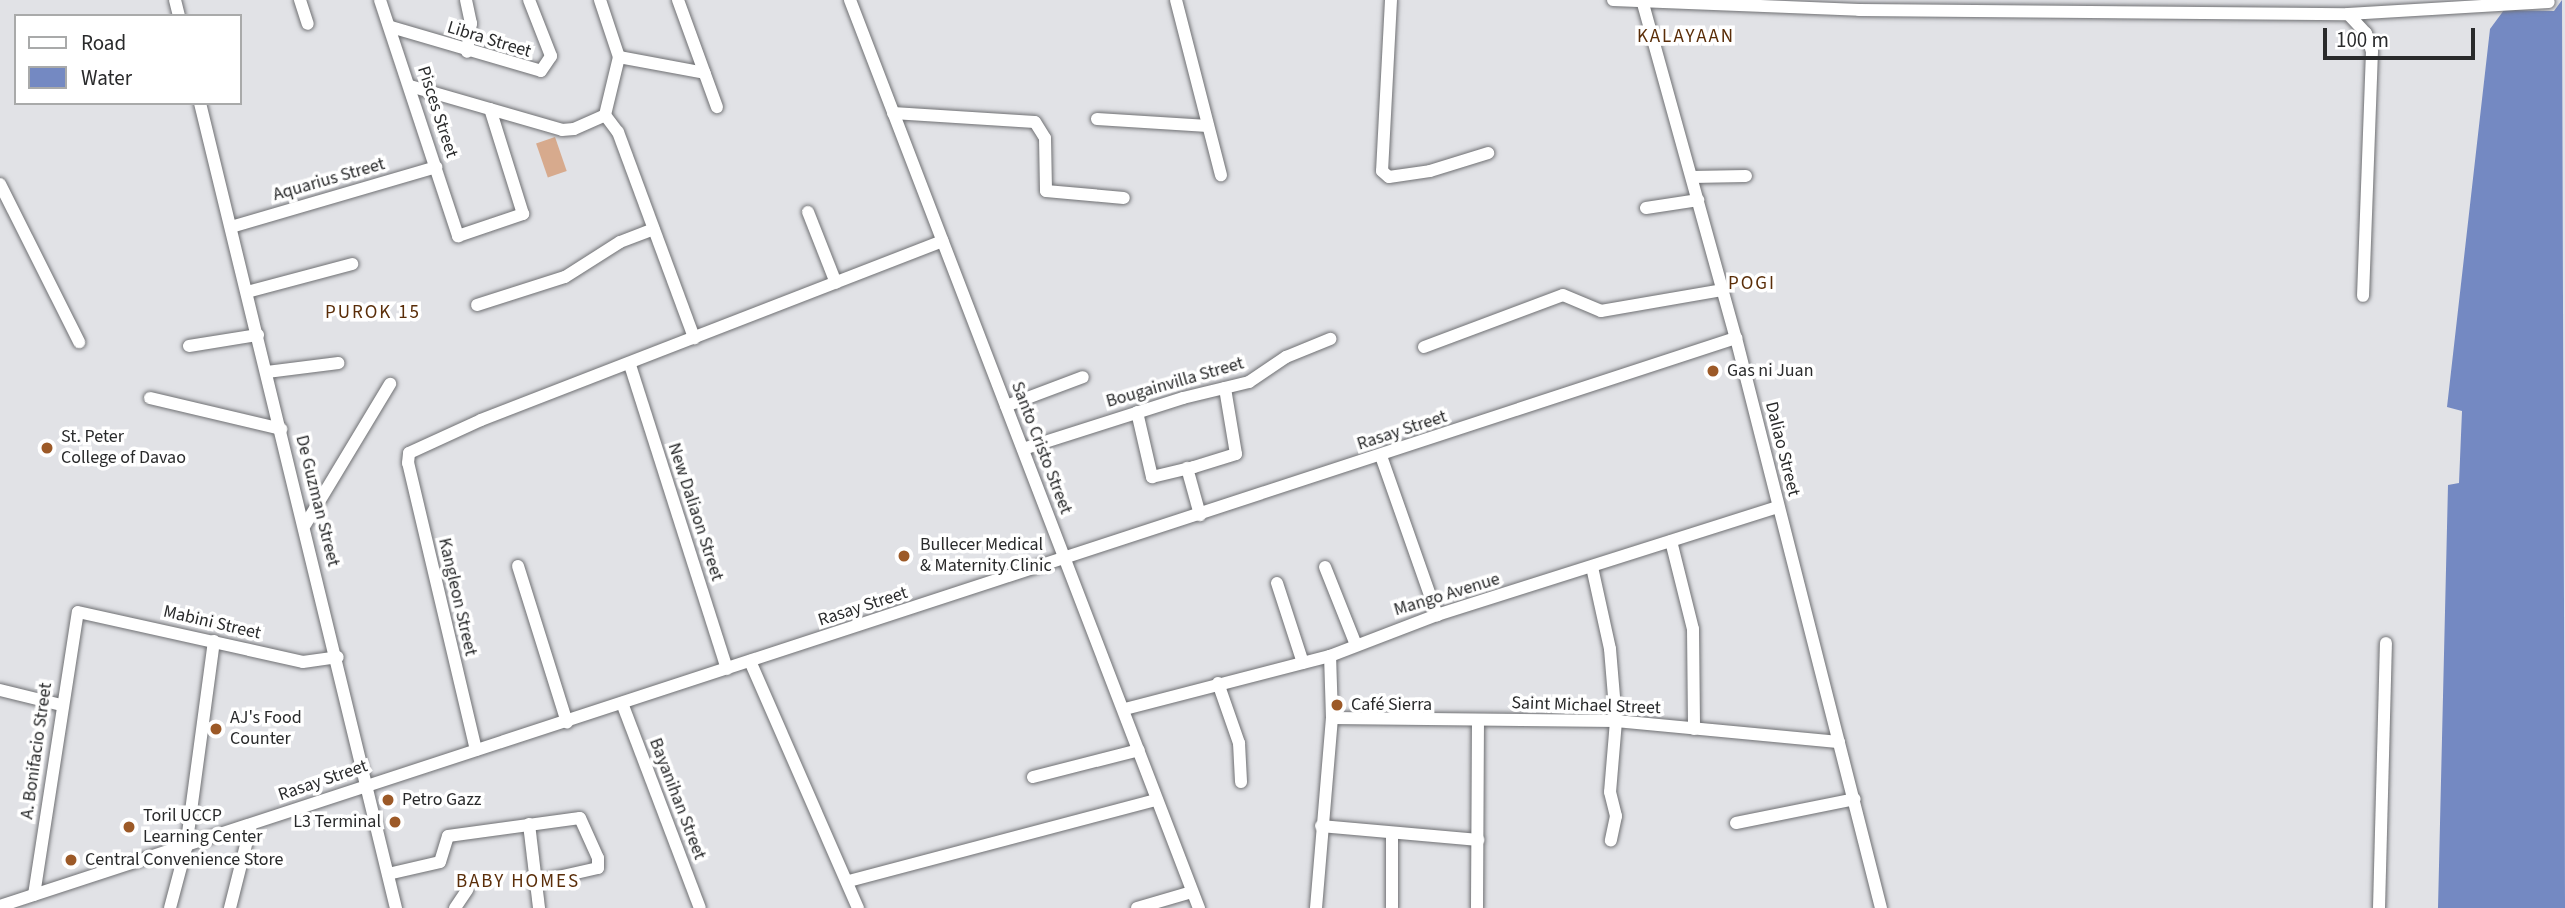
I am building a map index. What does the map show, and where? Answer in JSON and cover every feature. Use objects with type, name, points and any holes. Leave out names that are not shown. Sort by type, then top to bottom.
[{"type":"street","points":[[300,0],[308,24]]},
{"type":"street","name":"Pisces Street","points":[[380,0],[458,236],[523,214],[490,109]]},
{"type":"street","points":[[466,0],[471,15],[467,52]]},
{"type":"street","name":"Libra Street","points":[[391,27],[535,72],[546,68],[549,46],[529,0]]},
{"type":"street","points":[[600,0],[618,57],[605,115]]},
{"type":"street","points":[[678,0],[717,107]]},
{"type":"street","name":"Santo Cristo Street","points":[[850,0],[1065,561],[1125,709],[1156,800],[1199,908]]},
{"type":"street","points":[[1176,0],[1221,175]]},
{"type":"street","points":[[1391,0],[1382,171],[1389,177],[1430,171],[1488,153]]},
{"type":"street","points":[[1613,0],[2055,6],[2348,14],[2549,2]]},
{"type":"street","points":[[2304,12],[2310,0]]},
{"type":"street","name":"Daliao Street","points":[[1643,2],[1736,338],[1881,908]]},
{"type":"street","points":[[2348,14],[2366,33],[2372,51],[2363,296]]},
{"type":"street","points":[[618,57],[705,72]]},
{"type":"street","points":[[410,86],[568,130],[605,115]]},
{"type":"street","name":"De Guzman Street","points":[[200,105],[338,657],[396,908]]},
{"type":"street","points":[[893,113],[1035,122],[1045,138],[1046,191],[1124,198]]},
{"type":"street","points":[[605,115],[618,132],[694,338]]},
{"type":"street","points":[[1097,119],[1208,126]]},
{"type":"street","name":"Aquarius Street","points":[[231,227],[436,167]]},
{"type":"street","points":[[1692,177],[1746,176]]},
{"type":"street","points":[[0,184],[79,342]]},
{"type":"street","points":[[1646,208],[1698,200]]},
{"type":"street","points":[[808,212],[836,283]]},
{"type":"street","points":[[477,305],[565,277],[620,242],[654,229]]},
{"type":"street","points":[[630,365],[942,241]]},
{"type":"street","points":[[247,292],[352,264]]},
{"type":"street","points":[[1424,347],[1563,295],[1601,311],[1723,290]]},
{"type":"street","points":[[189,346],[258,335]]},
{"type":"street","name":"Rasay Street","points":[[0,906],[186,848],[368,783],[567,722],[1065,561],[1736,338]]},
{"type":"street","name":"Bougainvilla Street","points":[[1023,449],[1138,412],[1249,382],[1286,357],[1330,339]]},
{"type":"street","points":[[267,372],[338,363]]},
{"type":"street","name":"Kangleon Street","points":[[476,750],[408,463],[409,453],[481,420],[630,365]]},
{"type":"street","name":"New Daliaon Street","points":[[630,365],[727,669]]},
{"type":"street","points":[[1006,406],[1083,377]]},
{"type":"street","points":[[305,525],[390,384]]},
{"type":"street","points":[[1138,412],[1152,477],[1187,468],[1236,454],[1225,388]]},
{"type":"street","points":[[150,398],[281,429]]},
{"type":"street","points":[[1381,456],[1437,615]]},
{"type":"street","points":[[1187,468],[1200,515]]},
{"type":"street","name":"Mango Avenue","points":[[1125,709],[1330,656],[1437,615],[1778,507]]},
{"type":"street","points":[[1671,541],[1693,629],[1694,729]]},
{"type":"street","points":[[518,566],[567,722]]},
{"type":"street","points":[[1325,567],[1356,645]]},
{"type":"street","points":[[1592,568],[1610,649],[1616,721],[1610,792],[1616,816],[1611,840]]},
{"type":"street","points":[[1277,583],[1303,663]]},
{"type":"street","name":"Mabini Street","points":[[78,612],[303,662],[338,657]]},
{"type":"street","name":"A. Bonifacio Street","points":[[34,895],[61,705],[78,612]]},
{"type":"street","points":[[170,908],[186,848],[214,641]]},
{"type":"street","points":[[2379,908],[2386,643]]},
{"type":"street","points":[[1317,908],[1321,826],[1332,718],[1330,656]]},
{"type":"street","points":[[750,662],[849,881],[858,908]]},
{"type":"street","points":[[1218,683],[1238,743],[1241,782]]},
{"type":"street","points":[[0,690],[61,705]]},
{"type":"street","name":"Bayanihan Street","points":[[622,703],[700,908]]},
{"type":"street","name":"Saint Michael Street","points":[[1332,718],[1616,721],[1839,742]]},
{"type":"street","points":[[1478,720],[1478,908]]},
{"type":"street","points":[[1033,777],[1139,750]]},
{"type":"street","points":[[1736,823],[1855,799]]},
{"type":"street","points":[[849,881],[1156,800]]},
{"type":"street","points":[[388,874],[440,862],[448,836],[580,818],[599,861],[592,871],[536,882]]},
{"type":"street","points":[[529,824],[539,908]]},
{"type":"street","points":[[230,908],[251,825]]},
{"type":"street","points":[[1321,826],[1478,840]]},
{"type":"street","points":[[1392,833],[1392,908]]},
{"type":"street","points":[[455,908],[467,890]]},
{"type":"street","points":[[1137,908],[1192,892]]},
{"type":"shaded area","points":[[555,137],[567,171],[548,178],[536,144]]},
{"type":"water","points":[[2562,0],[2565,908],[2438,908],[2448,485],[2459,483],[2462,411],[2447,407],[2490,29],[2504,10],[2554,11]]},
{"type":"place","name":"Gas ni Juan","points":[[1713,371]]},
{"type":"place","name":"St. Peter College of Davao","points":[[47,448]]},
{"type":"place","name":"Bullecer Medical & Maternity Clinic","points":[[904,556]]},
{"type":"place","name":"Café Sierra","points":[[1337,705]]},
{"type":"place","name":"AJ's Food Counter","points":[[216,729]]},
{"type":"place","name":"Petro Gazz","points":[[388,800]]},
{"type":"place","name":"L3 Terminal","points":[[395,822]]},
{"type":"place","name":"Toril UCCP Learning Center","points":[[129,827]]},
{"type":"place","name":"Central Convenience Store","points":[[71,860]]},
{"type":"district","name":"KALAYAAN","points":[[1686,37]]},
{"type":"district","name":"POGI","points":[[1752,284]]},
{"type":"district","name":"PUROK 15","points":[[373,313]]},
{"type":"district","name":"BABY HOMES","points":[[518,882]]}]
